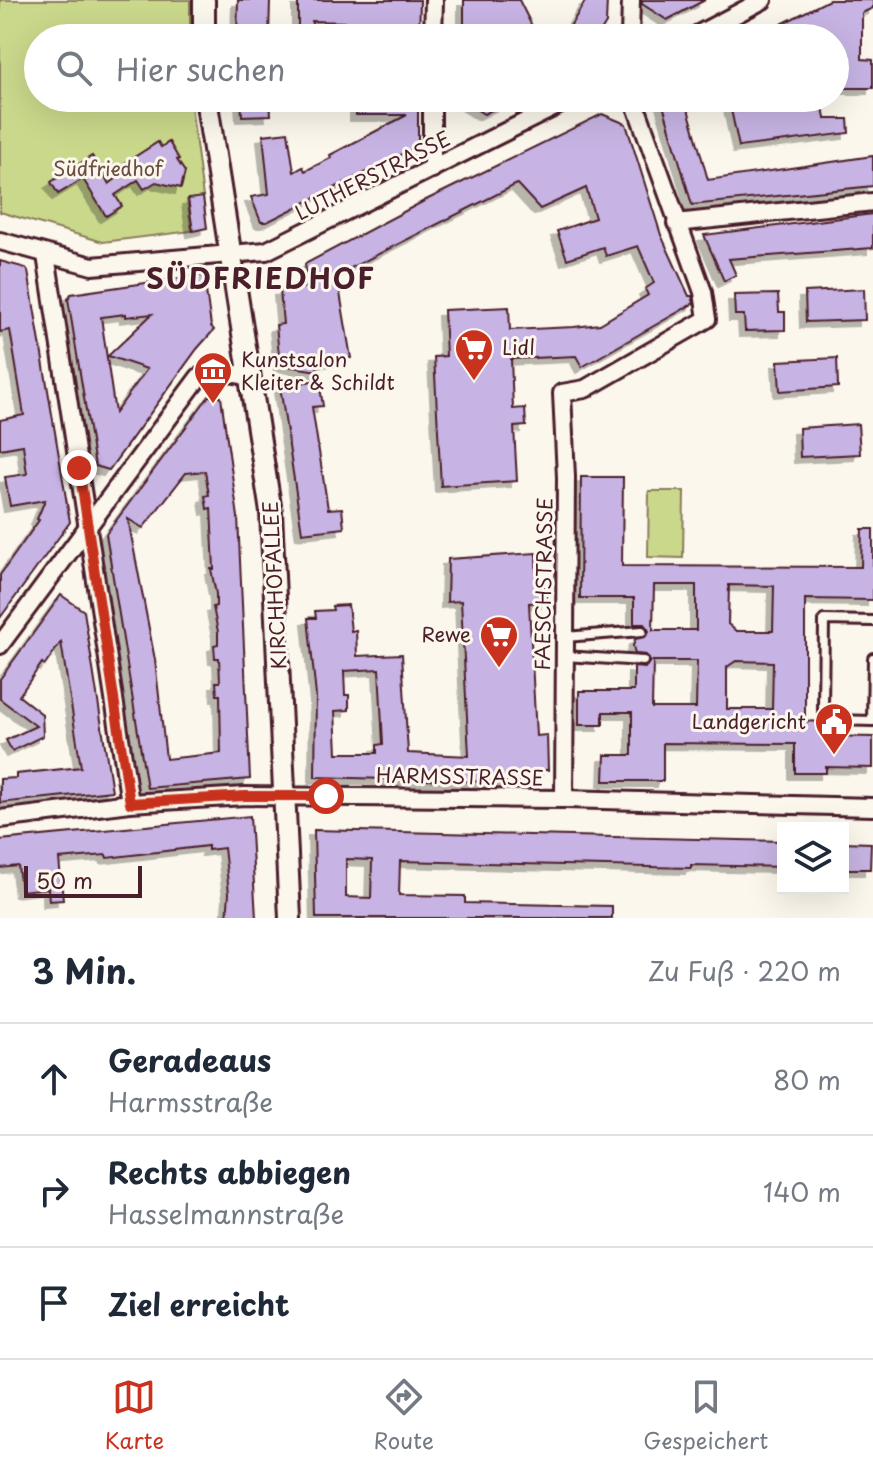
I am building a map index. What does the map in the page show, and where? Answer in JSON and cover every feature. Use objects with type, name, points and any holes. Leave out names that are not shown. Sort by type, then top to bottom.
[{"type":"street","points":[[204,0],[204,24]]},
{"type":"street","points":[[433,24],[434,0]]},
{"type":"street","points":[[630,24],[631,0]]},
{"type":"street","points":[[718,24],[763,0]]},
{"type":"street","name":"KIRCHHOFALLEE","points":[[208,112],[249,376],[261,432],[275,553],[290,918]]},
{"type":"street","points":[[432,112],[432,169]]},
{"type":"street","name":"LUTHERSTRASSE","points":[[0,241],[92,266],[266,251],[545,112]]},
{"type":"street","points":[[638,112],[676,223],[873,202]]},
{"type":"street","name":"FAESCHSTRASSE","points":[[564,799],[566,477],[562,393],[585,389],[707,319],[703,292],[676,223]]},
{"type":"street","points":[[46,255],[130,803]]},
{"type":"street","points":[[0,645],[199,377],[216,371],[249,376]]},
{"type":"street","name":"HARMSSTRASSE","points":[[0,819],[130,803],[286,796],[873,807]]},
{"type":"lane","points":[[873,621],[824,620],[823,710],[833,720],[873,721],[873,658]]},
{"type":"lane","points":[[564,637],[642,631]]},
{"type":"lane","points":[[563,656],[643,661]]},
{"type":"green space","name":"Südfriedhof","points":[[0,0],[190,0],[190,24],[24,24],[24,112],[192,112],[203,197],[187,200],[192,231],[103,242],[0,212]]},
{"type":"green space","points":[[649,491],[684,491],[683,558],[648,557]]},
{"type":"building","points":[[238,0],[270,0],[269,24],[237,24]]},
{"type":"building","points":[[298,0],[420,0],[419,24],[312,21],[312,24],[298,24]]},
{"type":"building","points":[[464,0],[519,0],[531,24],[464,24]]},
{"type":"building","points":[[586,0],[607,0],[605,24],[571,24]]},
{"type":"building","points":[[642,0],[705,0],[667,20],[642,4]]},
{"type":"building","points":[[829,0],[873,0],[873,8],[862,13],[862,59],[873,60],[873,88],[849,88],[849,24],[782,24]]},
{"type":"building","points":[[242,112],[271,112],[271,115],[242,116]]},
{"type":"building","points":[[356,112],[418,112],[421,150],[410,150],[267,222],[261,222],[251,197],[269,194],[263,135],[288,132],[294,172],[303,167],[305,171],[407,115],[356,115]]},
{"type":"building","points":[[665,112],[689,112],[708,180],[873,156],[873,186],[692,205]]},
{"type":"building","points":[[732,112],[824,112],[825,119],[848,119],[849,133],[739,147]]},
{"type":"building","points":[[602,114],[626,124],[661,235],[694,303],[582,367],[576,356],[511,359],[513,409],[525,408],[526,426],[514,427],[517,481],[441,486],[434,357],[446,356],[444,310],[509,307],[510,330],[574,327],[600,324],[648,295],[645,289],[654,283],[638,246],[606,256],[603,247],[567,259],[557,231],[595,218],[586,188],[540,209],[517,184],[337,275],[351,358],[317,363],[318,371],[280,365],[276,325],[283,324],[280,290],[308,287],[305,264],[426,200]]},
{"type":"building","points":[[158,142],[161,147],[169,142],[179,159],[185,172],[181,188],[156,182],[144,189],[138,180],[115,195],[122,206],[106,216],[83,179],[58,194],[51,182],[92,156],[109,184],[129,169],[125,163]]},
{"type":"building","points":[[203,197],[207,228],[193,231],[188,199]]},
{"type":"building","points":[[873,214],[873,248],[729,259],[736,275],[724,281],[704,235]]},
{"type":"building","points":[[0,261],[28,271],[70,522],[0,618],[0,575],[39,520],[45,500],[10,506],[5,477],[27,474],[23,445],[0,449],[0,420],[24,415],[10,330],[0,332]]},
{"type":"building","points":[[200,275],[204,277],[214,330],[109,470],[95,466],[68,299],[71,294]],"holes":[[[126,314],[126,317],[152,314],[108,356],[147,369],[115,413],[101,317]]]},
{"type":"building","points":[[864,289],[865,320],[806,322],[805,292]]},
{"type":"building","points":[[778,294],[779,312],[785,312],[785,330],[745,331],[744,315],[735,315],[734,295]]},
{"type":"building","points":[[837,358],[838,387],[780,391],[778,361]]},
{"type":"building","points":[[319,380],[323,406],[312,407],[328,509],[342,508],[344,528],[302,533],[280,386]]},
{"type":"building","points":[[209,396],[221,397],[238,517],[250,779],[147,788],[106,534]],"holes":[[[205,471],[209,495],[205,496],[207,509],[211,508],[214,569],[211,569],[216,594],[216,606],[213,607],[218,632],[218,644],[214,645],[215,658],[219,658],[220,682],[216,682],[217,695],[220,695],[221,753],[166,759],[155,660],[128,519],[143,528],[186,473]]]},
{"type":"building","points":[[858,424],[860,454],[800,457],[799,428]]},
{"type":"building","points":[[581,477],[623,477],[622,566],[861,567],[862,529],[873,529],[873,600],[805,599],[805,721],[825,722],[825,736],[873,737],[873,768],[826,767],[826,773],[795,773],[795,744],[663,743],[663,781],[604,781],[605,755],[632,755],[632,712],[603,712],[603,725],[579,725],[579,691],[634,691],[634,667],[645,668],[650,661],[646,655],[635,654],[633,646],[635,639],[645,637],[649,631],[644,624],[634,624],[634,598],[580,598]],"holes":[[[654,585],[696,585],[696,630],[653,630]],[[729,585],[774,586],[773,631],[736,631],[728,624]],[[653,661],[697,661],[696,708],[652,708]],[[736,661],[773,662],[772,709],[727,709],[727,667]]]},
{"type":"building","name":"Rewe","points":[[536,553],[537,586],[547,586],[547,602],[529,603],[536,736],[547,735],[548,770],[539,770],[540,783],[315,777],[316,696],[308,618],[316,618],[315,611],[333,610],[332,606],[348,605],[351,631],[356,630],[357,656],[402,654],[408,753],[469,756],[461,601],[447,602],[448,559]],"holes":[[[379,669],[383,744],[377,745],[377,753],[337,753],[335,711],[349,710],[344,671]]]},
{"type":"building","points":[[61,595],[84,611],[112,791],[0,803],[0,779],[16,778],[16,774],[81,767],[61,642],[19,696],[42,714],[43,736],[12,751],[6,740],[36,726],[0,699],[0,679]]},
{"type":"building","points":[[250,816],[256,918],[227,918],[229,893],[224,848],[208,850],[208,846],[107,858],[106,855],[59,859],[63,900],[49,901],[48,888],[21,891],[18,866],[0,868],[0,840]]},
{"type":"building","points":[[314,830],[777,841],[777,867],[691,865],[691,868],[400,861],[399,895],[465,896],[465,903],[612,906],[612,918],[316,918]],"holes":[[[346,859],[372,860],[371,898],[346,897]]]},
{"type":"building","points":[[849,842],[871,843],[870,869],[849,869]]},
{"type":"place","name":"Lidl","points":[[474,382]]},
{"type":"place","name":"Kunstsalon Kleiter & Schildt","points":[[213,405]]},
{"type":"place","name":"Rewe","points":[[499,669]]},
{"type":"place","name":"Landgericht","points":[[834,756]]},
{"type":"district","name":"SÜDFRIEDHOF","points":[[261,279]]},
{"type":"route","points":[[79,468],[130,803],[245,796],[326,796]]}]
